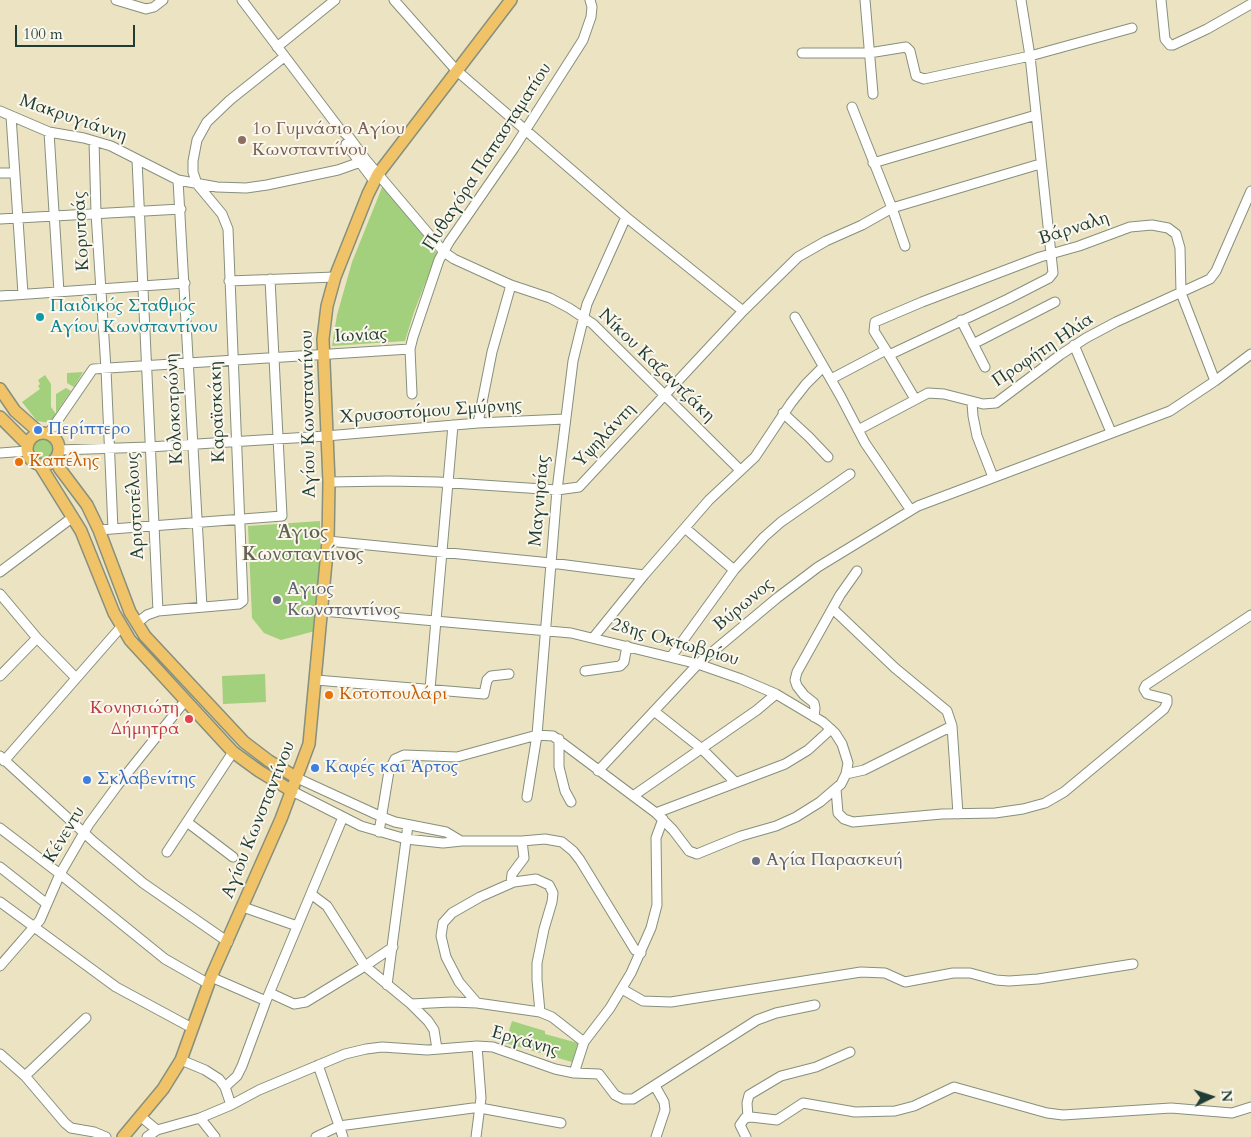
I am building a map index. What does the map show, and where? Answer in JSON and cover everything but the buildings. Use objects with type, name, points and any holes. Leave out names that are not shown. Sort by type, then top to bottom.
[{"type":"main road","name":"Αγίου Κωνσταντίνου","points":[[123,1137],[167,1083],[181,1060],[210,981],[292,791],[309,744],[328,540],[329,482],[323,354],[324,326],[335,277],[376,177],[511,0]]},
{"type":"main road","points":[[0,389],[15,411],[45,433],[56,438],[60,469],[87,505],[99,530],[120,587],[145,636],[244,742],[269,762],[297,778]]},
{"type":"main road","points":[[0,417],[27,448],[33,461],[40,465],[47,465],[57,455]]},
{"type":"main road","points":[[27,448],[31,438],[45,433]]},
{"type":"main road","points":[[40,465],[81,531],[121,627],[140,653],[233,752],[259,771],[292,791]]},
{"type":"street","points":[[116,0],[146,10],[163,0]]},
{"type":"street","name":"Νίκου Καζαντζάκη","points":[[242,0],[339,128],[344,141],[444,252],[454,259],[511,286],[550,298],[582,317],[602,332],[740,470]]},
{"type":"street","points":[[277,47],[336,0]]},
{"type":"street","points":[[394,0],[456,70],[626,217],[743,311]]},
{"type":"street","name":"Πυθαγόρα Παπασταματίου","points":[[412,394],[410,349],[425,299],[444,252],[582,40],[591,17],[592,8],[590,0]]},
{"type":"street","points":[[864,0],[873,94]]},
{"type":"street","points":[[831,379],[1008,299],[1049,278],[1052,274],[1030,56],[1021,0]]},
{"type":"street","points":[[1161,0],[1165,39],[1170,45],[1174,45],[1207,29],[1251,4]]},
{"type":"street","points":[[802,53],[869,53],[906,47],[910,51],[916,76],[924,79],[1030,56],[1132,28]]},
{"type":"street","points":[[197,184],[193,172],[193,161],[197,140],[204,125],[230,100],[284,57]]},
{"type":"street","points":[[852,107],[905,246]]},
{"type":"street","name":"Μακρυγιάννη","points":[[0,111],[50,132],[111,146],[178,180],[197,184],[234,189],[258,187],[321,174],[363,161]]},
{"type":"street","points":[[873,163],[1036,115]]},
{"type":"street","points":[[11,116],[23,294]]},
{"type":"street","points":[[50,132],[58,292]]},
{"type":"street","name":"Κορυτσάς","points":[[94,141],[96,213],[114,529]]},
{"type":"street","name":"Αριστοτέλους","points":[[137,160],[158,611]]},
{"type":"street","name":"Υψηλάντη","points":[[329,482],[449,483],[557,490],[576,488],[584,483],[743,311],[798,257],[892,208],[1040,164]]},
{"type":"street","points":[[0,173],[14,173]]},
{"type":"street","name":"Κολοκοτρώνη","points":[[178,180],[186,283],[202,607]]},
{"type":"street","name":"Καραϊσκάκη","points":[[197,184],[218,208],[227,224],[243,597],[239,604],[202,607]]},
{"type":"street","name":"Προφήτη Ηλία","points":[[858,430],[928,393],[934,392],[972,403],[988,405],[1001,400],[1074,345],[1116,322],[1205,282],[1214,275],[1251,191]]},
{"type":"street","points":[[0,219],[181,209]]},
{"type":"street","points":[[1241,215],[1251,214]]},
{"type":"street","name":"Μαγνησίας","points":[[527,797],[537,736],[557,490],[573,361],[582,317],[626,217]]},
{"type":"street","name":"Βάρναλη","points":[[887,353],[874,332],[875,322],[922,302],[1050,254],[1079,246],[1134,226],[1152,224],[1174,231],[1178,238],[1181,293],[1215,381]]},
{"type":"street","points":[[230,280],[335,277]]},
{"type":"street","points":[[99,530],[282,516],[270,279]]},
{"type":"street","points":[[0,296],[186,283]]},
{"type":"street","points":[[478,423],[494,344],[511,286]]},
{"type":"street","points":[[973,344],[1055,302]]},
{"type":"street","points":[[794,317],[831,379],[865,443],[910,510]]},
{"type":"street","points":[[961,320],[985,367]]},
{"type":"street","points":[[1074,345],[1110,432]]},
{"type":"street","name":"Ιωνίας","points":[[45,433],[91,370],[189,362],[410,349]]},
{"type":"street","points":[[887,353],[915,399]]},
{"type":"street","name":"Βύρωνος","points":[[598,771],[698,664],[777,598],[818,567],[910,510],[1110,432],[1170,411],[1251,354]]},
{"type":"street","points":[[593,638],[644,575],[710,500],[755,457],[783,413],[806,384],[823,367]]},
{"type":"street","points":[[972,403],[972,416],[977,436],[993,477]]},
{"type":"street","points":[[783,413],[828,457]]},
{"type":"street","name":"Χρυσοστόμου Σμύρνης","points":[[57,455],[478,423],[565,419]]},
{"type":"street","points":[[430,689],[453,426]]},
{"type":"street","points":[[0,454],[27,448]]},
{"type":"street","points":[[671,657],[734,570],[758,543],[775,527],[850,474]]},
{"type":"street","points":[[0,572],[73,517]]},
{"type":"street","points":[[685,528],[734,570]]},
{"type":"street","points":[[328,540],[551,563],[644,575]]},
{"type":"street","points":[[814,717],[814,703],[798,688],[795,682],[796,675],[801,662],[856,571]]},
{"type":"street","points":[[0,594],[37,638],[76,678]]},
{"type":"street","points":[[137,623],[147,615],[158,611],[202,607]]},
{"type":"street","points":[[833,609],[906,677],[945,708],[949,714],[952,726],[958,814]]},
{"type":"street","name":"28ης Οκτωβρίου","points":[[322,611],[545,630],[593,638],[698,664],[742,678],[776,694],[831,729],[845,750],[848,763],[846,774]]},
{"type":"street","points":[[836,789],[838,813],[850,822],[1009,812],[1035,806],[1056,798],[1166,706],[1168,701],[1166,698],[1150,696],[1146,693],[1144,688],[1146,685],[1251,615]]},
{"type":"street","points":[[121,627],[2,758],[84,833],[143,883],[228,942]]},
{"type":"street","points":[[0,676],[37,638]]},
{"type":"street","points":[[584,671],[620,666],[624,662],[627,646]]},
{"type":"street","points":[[316,680],[484,694],[486,680],[491,676],[509,674]]},
{"type":"street","points":[[633,796],[702,750],[758,710],[776,694]]},
{"type":"street","name":"Κένεντυ","points":[[0,966],[35,927],[60,874],[84,833],[113,791],[185,701]]},
{"type":"street","points":[[654,711],[702,750],[735,782]]},
{"type":"street","points":[[379,832],[389,771],[393,762],[398,757],[406,755],[457,757],[537,736],[553,736],[659,816],[689,851],[697,854],[796,817],[836,789],[844,780],[846,774],[864,770],[952,726]]},
{"type":"street","points":[[659,816],[735,782],[785,764],[803,754],[831,729]]},
{"type":"street","points":[[559,739],[559,767],[565,791],[571,802]]},
{"type":"street","points":[[167,852],[233,752]]},
{"type":"street","points":[[297,778],[382,817],[408,825],[446,832],[462,841]]},
{"type":"street","points":[[292,791],[361,826],[406,839],[443,843],[550,839],[560,842],[573,850],[635,950],[640,953]]},
{"type":"street","points":[[574,1073],[584,1042],[622,989],[656,915],[656,838],[659,816]]},
{"type":"street","points":[[226,1087],[237,1076],[242,1066],[268,997],[343,817]]},
{"type":"street","points":[[187,822],[234,857]]},
{"type":"street","points":[[387,985],[408,825]]},
{"type":"street","points":[[0,828],[165,959],[210,981],[294,1004],[306,1002],[393,947]]},
{"type":"street","points":[[511,883],[512,874],[524,858],[522,841]]},
{"type":"street","points":[[0,867],[47,904]]},
{"type":"street","points":[[477,1003],[459,982],[446,957],[442,936],[443,923],[457,909],[511,883],[536,879],[548,884],[552,890],[552,902],[537,963],[540,1012]]},
{"type":"street","points":[[311,894],[327,906],[365,966],[411,1004],[431,1025],[436,1035],[437,1049]]},
{"type":"street","points":[[0,902],[116,987],[192,1028]]},
{"type":"street","points":[[243,907],[297,926]]},
{"type":"street","points":[[622,989],[640,1000],[662,1003],[861,972],[885,973],[905,982],[953,973],[970,973],[996,980],[1009,981],[1038,979],[1133,964]]},
{"type":"street","points":[[411,1004],[477,1003],[540,1012],[552,1017],[584,1042]]},
{"type":"street","name":"Εργάνης","points":[[147,1137],[157,1130],[200,1118],[231,1105],[259,1090],[345,1054],[382,1047],[437,1049],[477,1046],[493,1047],[555,1069],[574,1073],[599,1074],[613,1093],[623,1099],[637,1098],[757,1020],[776,1013],[815,1006]]},
{"type":"street","points":[[25,1076],[86,1018]]},
{"type":"street","points":[[476,1137],[476,1125],[481,1098],[477,1046]]},
{"type":"street","points":[[748,1117],[747,1103],[749,1095],[781,1076],[816,1067],[850,1052]]},
{"type":"street","points":[[0,1054],[25,1076],[68,1126],[106,1137]]},
{"type":"street","points":[[181,1060],[213,1074],[226,1087],[231,1105]]},
{"type":"street","points":[[318,1065],[343,1137]]},
{"type":"street","points":[[655,1086],[664,1102],[666,1110],[656,1137]]},
{"type":"street","points":[[746,1137],[740,1123],[748,1117],[777,1120],[803,1103],[855,1112],[895,1111],[904,1109],[954,1087],[1047,1113],[1063,1115],[1171,1108],[1232,1113],[1251,1107]]},
{"type":"street","points":[[316,1137],[339,1126],[480,1108],[561,1123]]},
{"type":"street","points":[[140,1116],[157,1130]]},
{"type":"street","points":[[200,1118],[215,1137]]},
{"type":"green space","points":[[383,185],[437,253],[405,341],[332,346],[337,315],[352,262]]},
{"type":"green space","points":[[83,372],[74,387],[67,383],[67,373]]},
{"type":"green space","points":[[45,375],[51,384],[51,407],[56,414],[51,423],[37,421],[22,402],[40,389],[38,380]]},
{"type":"green space","points":[[66,388],[71,391],[56,413],[56,394]]},
{"type":"green space","points":[[43,438],[53,445],[54,449],[47,459],[43,460],[33,453],[32,449],[39,439]]},
{"type":"green space","points":[[320,521],[321,564],[315,631],[281,640],[264,633],[252,618],[248,526]]},
{"type":"green space","points":[[265,674],[266,702],[223,704],[222,676]]},
{"type":"green space","points":[[512,1021],[545,1031],[545,1034],[578,1043],[572,1062],[505,1043]]},
{"type":"place","name":"1ο Γυμνάσιο Αγίου Κωνσταντίνου","points":[[242,140]]},
{"type":"place","name":"Παιδικός Σταθμός Αγίου Κωνσταντίνου","points":[[40,317]]},
{"type":"place","name":"Περίπτερο","points":[[38,430]]},
{"type":"place","name":"Καπέλης","points":[[19,462]]},
{"type":"place","name":"Αγιος Κωνσταντίνος","points":[[277,600]]},
{"type":"place","name":"Κοτοπουλάρι","points":[[329,695]]},
{"type":"place","name":"Κονησιώτη Δήμητρα","points":[[189,719]]},
{"type":"place","name":"Καφές και Άρτος","points":[[315,768]]},
{"type":"place","name":"Σκλαβενίτης","points":[[87,780]]},
{"type":"place","name":"Αγία Παρασκευή","points":[[756,861]]},
{"type":"district","name":"Άγιος Κωνσταντίνος","points":[[303,545]]}]
